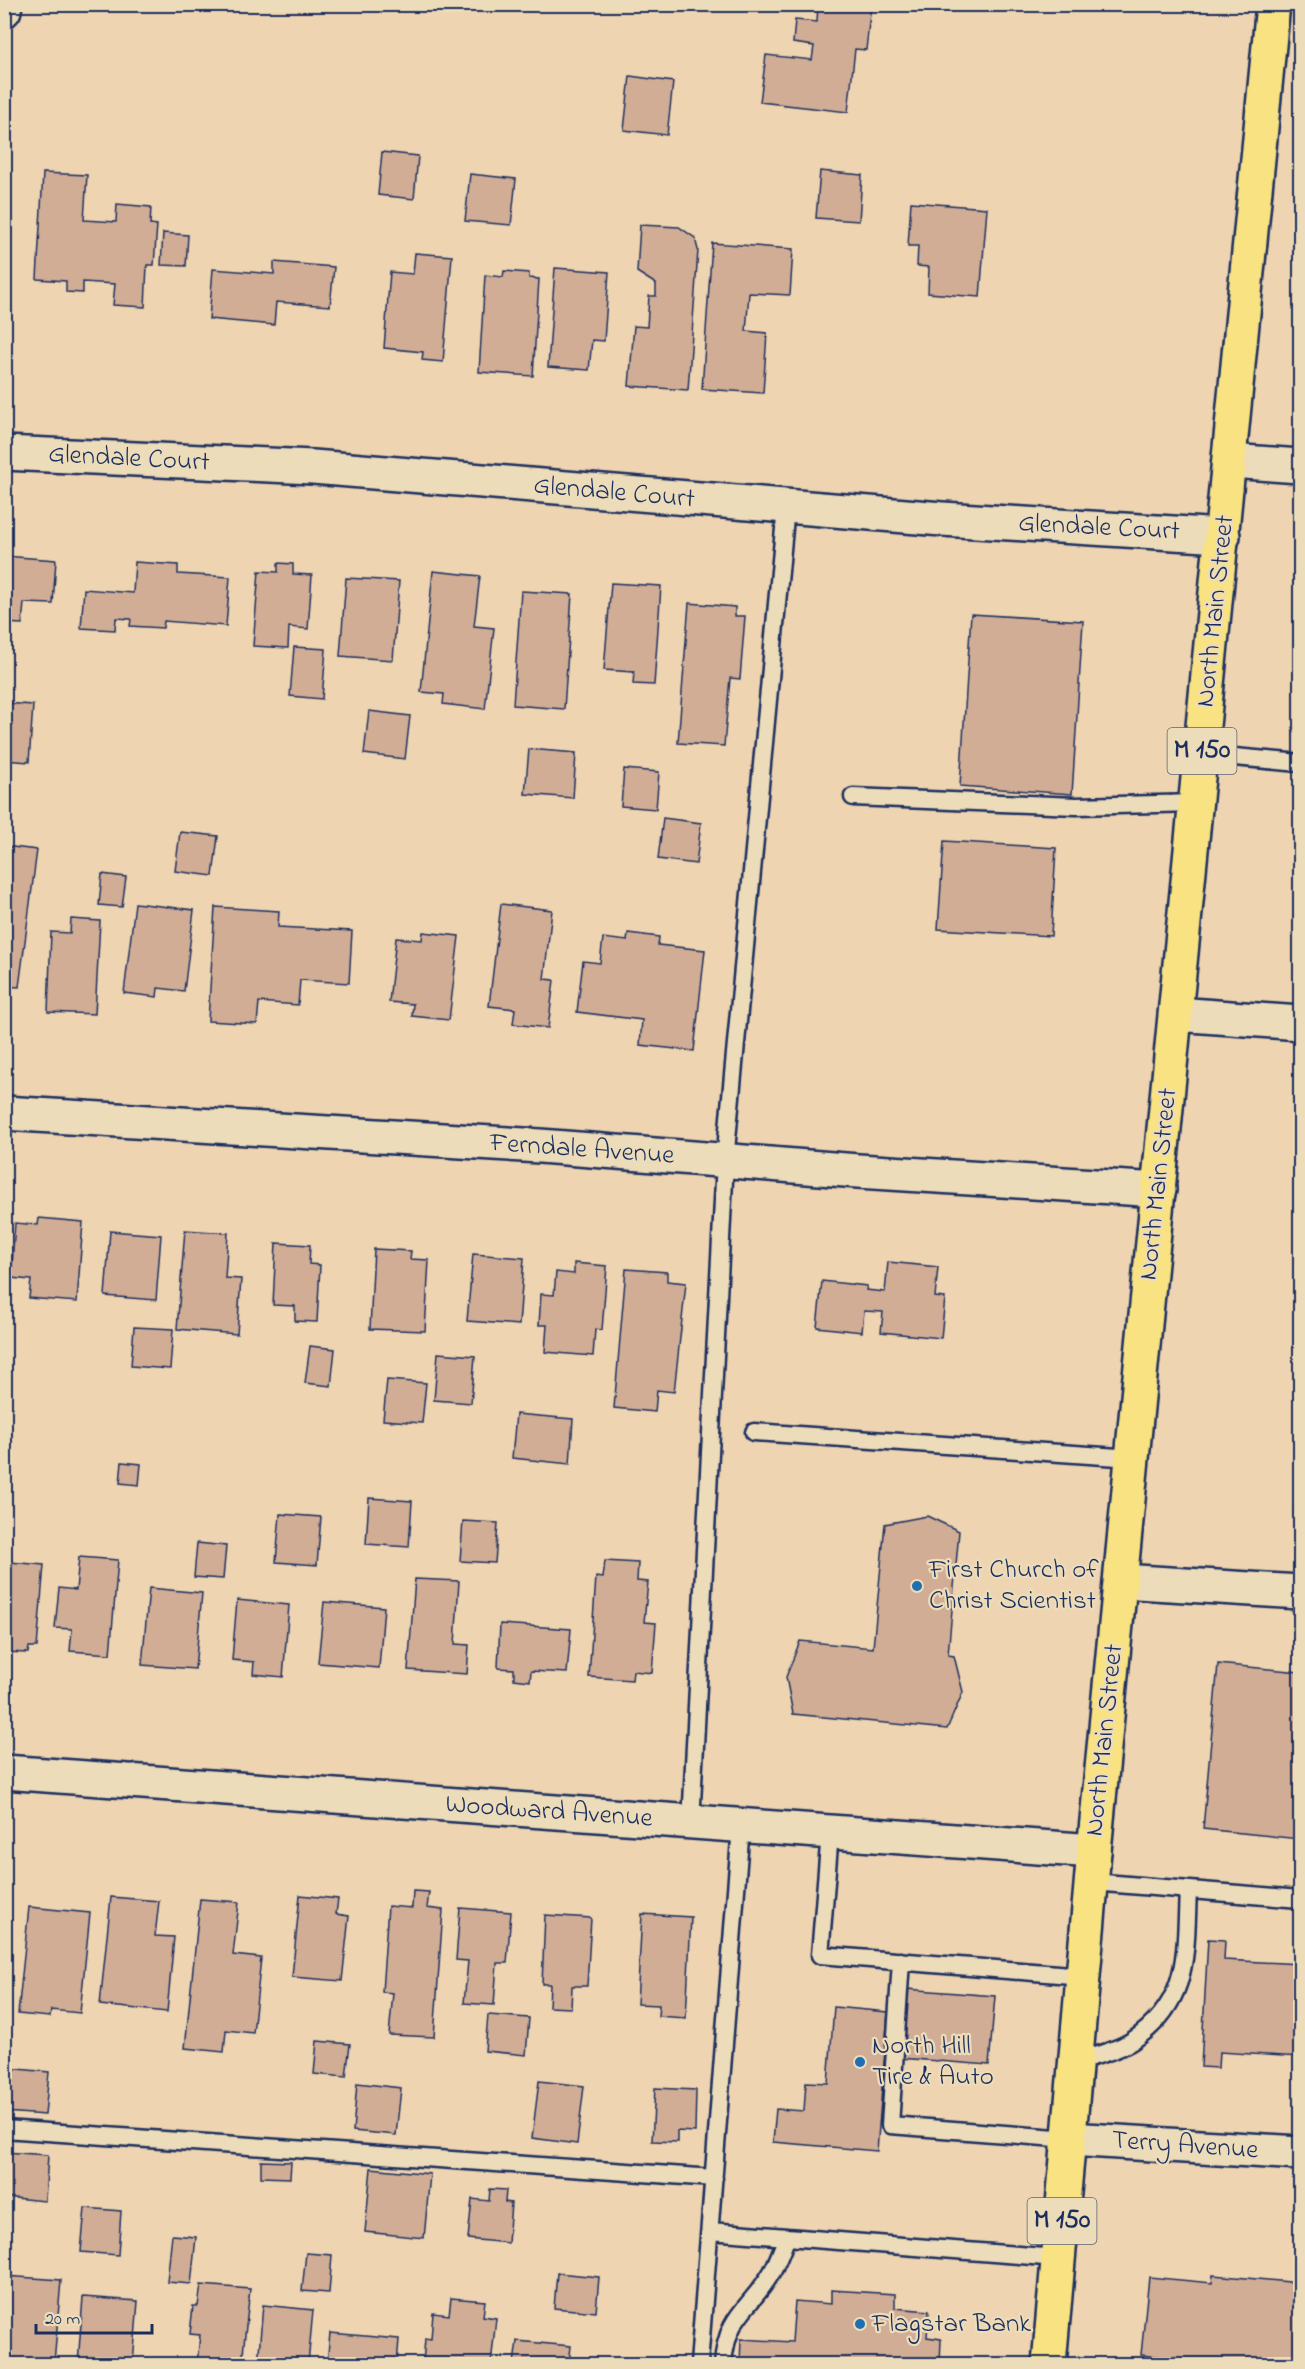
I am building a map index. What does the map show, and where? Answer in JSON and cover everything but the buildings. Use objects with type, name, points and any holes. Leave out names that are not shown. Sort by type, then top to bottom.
[{"type":"main road","name":"North Main Street","points":[[1049,2364],[1093,1866],[1273,4]]},
{"type":"street","points":[[4,10],[5,4]]},
{"type":"street","name":"Glendale Court","points":[[4,453],[313,467],[786,507],[1223,536]]},
{"type":"street","points":[[1230,461],[1300,466]]},
{"type":"street","points":[[1176,1014],[1300,1023]]},
{"type":"street","name":"Ferndale Avenue","points":[[4,1113],[540,1146],[725,1161],[1159,1190]]},
{"type":"street","points":[[1121,1581],[1300,1592]]},
{"type":"street","name":"Woodward Avenue","points":[[4,1772],[830,1833],[1093,1866]]},
{"type":"street","name":"Terry Avenue","points":[[1069,2139],[1300,2153]]},
{"type":"lane","points":[[691,1823],[725,1161],[786,507]]},
{"type":"lane","points":[[1202,754],[1300,764]]},
{"type":"lane","points":[[853,796],[1076,806],[1197,803]]},
{"type":"lane","points":[[754,1432],[1133,1458]]},
{"type":"lane","points":[[699,2364],[741,1826]]},
{"type":"lane","points":[[830,1833],[819,1955],[1083,1976]]},
{"type":"lane","points":[[1093,1866],[1188,1890],[1300,1899]]},
{"type":"lane","points":[[1076,2062],[1131,2042],[1166,2011],[1184,1971],[1188,1890]]},
{"type":"lane","points":[[901,1961],[890,2125],[1069,2139]]},
{"type":"lane","points":[[4,2129],[714,2178]]},
{"type":"lane","points":[[710,2230],[1058,2258]]},
{"type":"lane","points":[[723,2364],[725,2339],[740,2313],[771,2272],[787,2237]]},
{"type":"place","name":"First Church of Christ Scientist","points":[[917,1586]]},
{"type":"place","name":"North Hill Tire & Auto","points":[[860,2062]]},
{"type":"place","name":"Flagstar Bank","points":[[860,2324]]}]
